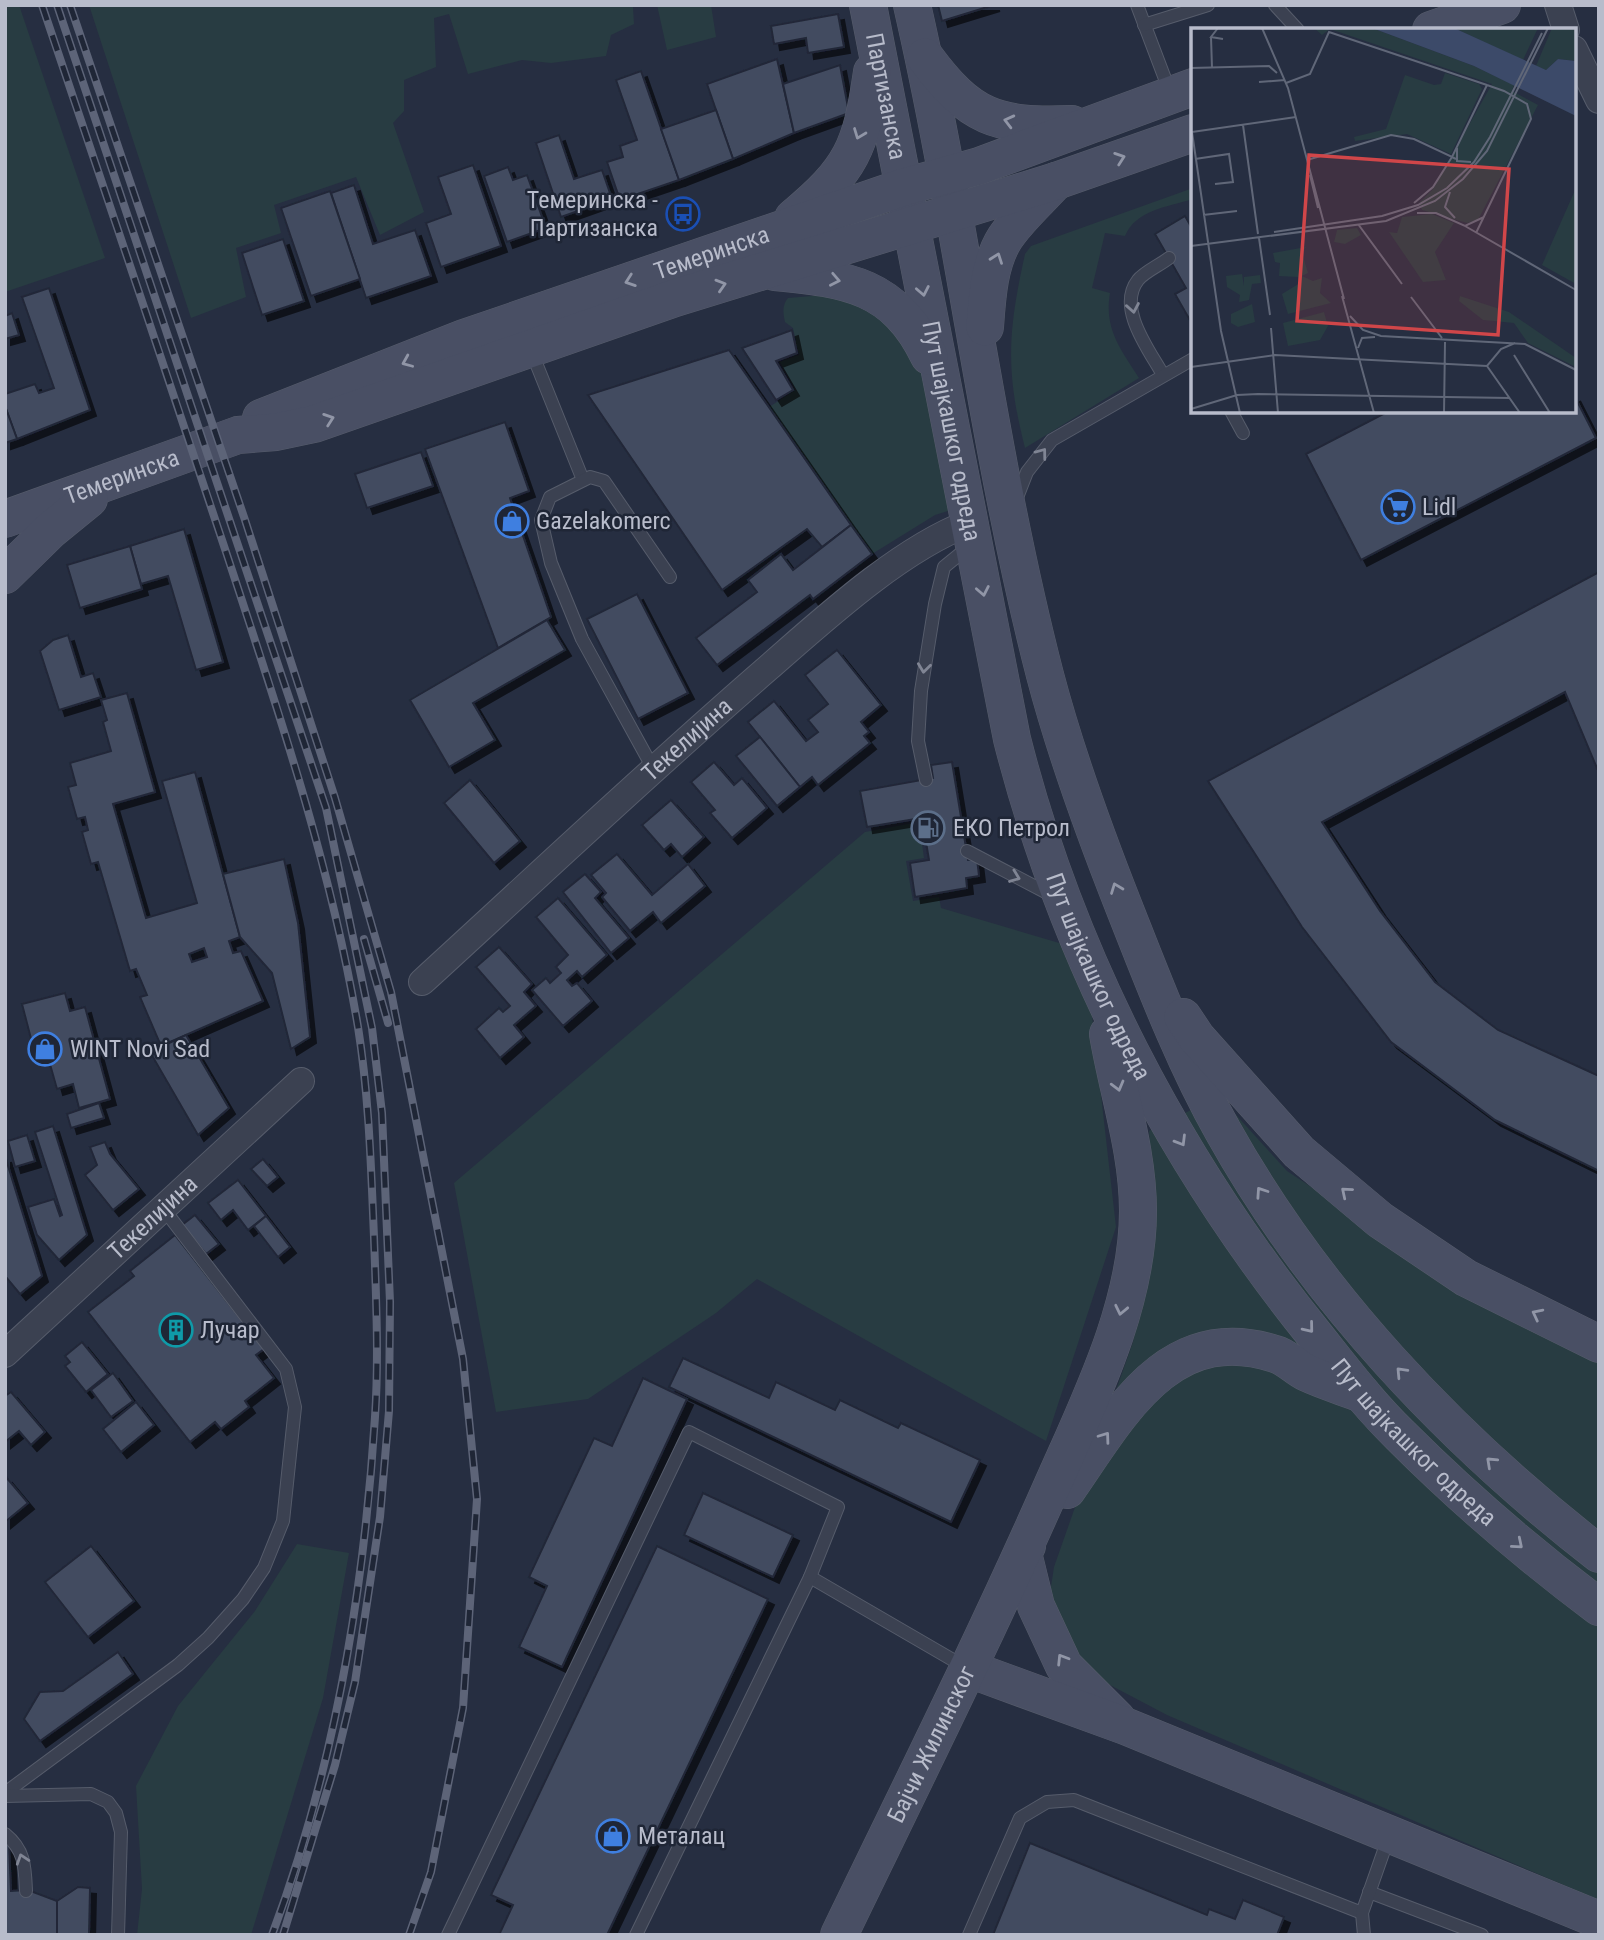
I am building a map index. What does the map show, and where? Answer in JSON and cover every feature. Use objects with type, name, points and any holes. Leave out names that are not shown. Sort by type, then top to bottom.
[{"type":"main road","name":"Партизанска","points":[[868,5],[904,187]]},
{"type":"main road","name":"Партизанска","points":[[912,5],[946,177]]},
{"type":"main road","points":[[1435,28],[1502,5]]},
{"type":"main road","points":[[780,230],[822,194],[841,174],[851,157],[866,118],[877,43]]},
{"type":"main road","points":[[922,53],[949,89],[972,109],[1010,123],[1037,126],[1101,123]]},
{"type":"main road","name":"Темеринска","points":[[238,435],[265,415],[464,338],[904,187],[946,177],[1182,92]]},
{"type":"main road","name":"Темеринска","points":[[5,519],[238,435],[307,426],[675,298],[1056,181],[1191,134]]},
{"type":"main road","name":"Пут шајкашког одреда","points":[[946,177],[982,374],[1044,670],[1066,750],[1141,951],[1181,1048],[1225,1135],[1322,1277],[1381,1351],[1447,1421],[1511,1482],[1599,1554]]},
{"type":"main road","points":[[982,374],[991,273],[1000,248],[1006,236],[1056,181]]},
{"type":"main road","name":"Пут шајкашког одреда","points":[[904,187],[1012,739],[1024,786],[1064,901],[1102,995],[1152,1094],[1250,1251],[1363,1395],[1474,1507],[1599,1607]]},
{"type":"main road","points":[[767,271],[857,284],[879,294],[901,315],[924,346],[940,380]]},
{"type":"main road","points":[[5,575],[67,516],[122,477]]},
{"type":"main road","points":[[1141,951],[1197,1038],[1299,1152],[1380,1220],[1466,1278],[1599,1344]]},
{"type":"main road","points":[[1102,995],[1134,1162],[1138,1212],[1131,1262],[1119,1323],[1096,1386],[1023,1553],[1036,1606],[1064,1666],[1125,1726]]},
{"type":"main road","points":[[1023,1553],[1134,1396],[1163,1368],[1198,1350],[1235,1346],[1277,1354],[1306,1373],[1363,1395]]},
{"type":"main road","name":"Бајчи Жилинског","points":[[839,1935],[1023,1553]]},
{"type":"main road","points":[[969,1668],[1125,1726],[1599,1920]]},
{"type":"street","points":[[1558,5],[1565,28]]},
{"type":"street","points":[[1576,54],[1599,100]]},
{"type":"street","name":"Текелијина","points":[[422,982],[775,662],[859,593],[946,532],[971,533]]},
{"type":"street","name":"Текелијина","points":[[5,1354],[301,1081]]},
{"type":"lane","points":[[1137,5],[1144,25],[1182,92]]},
{"type":"lane","points":[[1144,25],[1208,5]]},
{"type":"lane","points":[[1275,5],[1295,28]]},
{"type":"lane","points":[[1163,375],[1136,325],[1130,300],[1138,280],[1169,258]]},
{"type":"lane","points":[[530,349],[583,480]]},
{"type":"lane","points":[[1010,513],[1027,472],[1052,440],[1191,360]]},
{"type":"lane","points":[[1232,413],[1243,433]]},
{"type":"lane","points":[[654,770],[582,639],[544,539],[541,520],[550,497],[583,480],[596,477],[604,481],[670,577]]},
{"type":"lane","points":[[926,780],[918,741],[922,679],[935,604],[944,567],[971,533]]},
{"type":"lane","points":[[967,851],[1064,901]]},
{"type":"lane","points":[[5,1794],[178,1665],[208,1637],[243,1599],[264,1567],[283,1521],[295,1407],[286,1369],[163,1208]]},
{"type":"lane","points":[[448,1935],[689,1432],[838,1507],[810,1577],[636,1935]]},
{"type":"lane","points":[[810,1577],[969,1668]]},
{"type":"lane","points":[[5,1794],[91,1794],[108,1802],[116,1814],[121,1832],[118,1935]]},
{"type":"lane","points":[[969,1935],[1020,1818],[1047,1802],[1074,1800],[1362,1913]]},
{"type":"lane","points":[[5,1834],[15,1842],[25,1861],[26,1891]]},
{"type":"lane","points":[[1364,1935],[1362,1913],[1390,1835]]},
{"type":"lane","points":[[1369,1892],[1482,1935]]},
{"type":"shaded area","points":[[5,5],[19,5],[105,258],[5,292]]},
{"type":"shaded area","points":[[89,5],[643,5],[633,7],[634,24],[611,35],[606,56],[551,63],[522,60],[468,74],[449,14],[434,18],[436,67],[404,80],[404,111],[393,123],[424,212],[380,235],[356,177],[274,205],[281,233],[236,248],[246,297],[191,318]]},
{"type":"shaded area","points":[[657,5],[711,5],[716,37],[667,50]]},
{"type":"shaded area","points":[[1191,189],[1191,200],[1144,215],[1130,227],[1125,236],[1105,233],[1092,288],[1110,293],[1109,317],[1115,338],[1139,378],[1025,448],[1014,396],[1011,351],[1015,306],[1025,254],[1031,246]]},
{"type":"shaded area","points":[[847,293],[876,301],[928,375],[961,507],[935,515],[872,554],[769,407],[796,390],[780,362],[799,355],[793,328],[785,322],[783,309],[788,298]]},
{"type":"shaded area","points":[[919,822],[924,858],[906,861],[913,901],[939,897],[941,908],[1066,945],[1090,998],[1116,1227],[1046,1441],[757,1279],[716,1313],[588,1399],[496,1412],[454,1183],[865,832]]},
{"type":"shaded area","points":[[1219,1096],[1287,1171],[1363,1221],[1599,1351],[1599,1900],[1167,1715],[1091,1675],[1071,1655],[1050,1593],[1054,1567],[1133,1342],[1156,1230],[1149,1131]]},
{"type":"shaded area","points":[[297,1544],[349,1553],[323,1698],[251,1935],[137,1935],[142,1889],[136,1786],[178,1706],[255,1611]]},
{"type":"building","points":[[938,5],[994,5],[942,21]]},
{"type":"building","points":[[838,14],[844,47],[808,53],[806,38],[774,44],[771,26]]},
{"type":"building","points":[[777,59],[794,133],[733,159],[707,84]]},
{"type":"building","points":[[840,65],[849,113],[794,133],[783,84]]},
{"type":"building","points":[[641,71],[679,180],[620,200],[607,162],[623,157],[620,146],[637,140],[616,80]]},
{"type":"building","points":[[716,110],[733,159],[679,180],[661,129]]},
{"type":"building","points":[[559,135],[574,179],[602,170],[612,199],[561,217],[536,143]]},
{"type":"building","points":[[473,165],[501,246],[441,267],[426,223],[451,214],[438,177]]},
{"type":"building","points":[[508,167],[513,180],[527,175],[546,228],[507,242],[484,176]]},
{"type":"building","points":[[354,185],[373,244],[415,230],[431,276],[366,298],[331,193]]},
{"type":"building","points":[[330,191],[360,279],[311,296],[281,208]]},
{"type":"building","points":[[1185,216],[1191,226],[1191,322],[1175,294],[1186,288],[1155,234]]},
{"type":"building","points":[[283,239],[304,301],[262,315],[242,253]]},
{"type":"building","points":[[49,288],[90,410],[17,439],[5,406],[5,394],[35,384],[39,393],[54,388],[22,297]]},
{"type":"building","points":[[12,313],[19,335],[5,339],[5,316]]},
{"type":"building","points":[[792,330],[797,353],[776,361],[793,390],[776,400],[742,348]]},
{"type":"building","points":[[729,350],[851,525],[822,547],[807,529],[722,590],[588,395]]},
{"type":"building","name":"Lidl","points":[[1576,399],[1596,438],[1361,560],[1306,454],[1385,413],[1576,413]]},
{"type":"building","points":[[5,406],[17,439],[5,443]]},
{"type":"building","points":[[505,422],[529,491],[510,498],[551,617],[498,648],[425,449]]},
{"type":"building","points":[[421,452],[433,486],[367,508],[355,474]]},
{"type":"building","points":[[851,525],[872,554],[813,599],[810,595],[717,665],[696,638],[757,592],[748,580],[781,554],[793,570]]},
{"type":"building","points":[[184,529],[223,662],[196,670],[168,576],[141,584],[130,546]]},
{"type":"building","points":[[130,546],[142,589],[80,608],[67,565]]},
{"type":"building","points":[[1599,572],[1599,773],[1565,692],[1322,822],[1380,911],[1435,982],[1498,1030],[1599,1076],[1599,1171],[1495,1120],[1391,1042],[1302,927],[1208,781]]},
{"type":"building","points":[[637,594],[688,693],[638,719],[587,619]]},
{"type":"building","points":[[547,620],[565,650],[473,703],[495,740],[449,767],[410,700]]},
{"type":"building","points":[[68,635],[81,677],[93,673],[101,697],[59,710],[40,651],[53,640]]},
{"type":"building","points":[[837,650],[881,705],[861,722],[869,732],[864,736],[870,743],[818,785],[812,777],[800,787],[748,722],[774,701],[806,741],[818,732],[808,720],[828,704],[805,675]]},
{"type":"building","points":[[127,693],[155,792],[113,804],[146,918],[197,903],[162,781],[195,772],[240,937],[229,941],[233,953],[241,951],[263,1001],[161,1046],[140,997],[147,995],[136,969],[130,971],[98,862],[91,864],[82,832],[88,830],[85,817],[77,819],[68,787],[76,785],[70,763],[111,751],[103,722],[107,720],[101,700]],"holes":[[[204,948],[207,957],[192,962],[189,954]]]},
{"type":"building","points":[[760,737],[800,787],[777,806],[736,756]]},
{"type":"building","points":[[714,762],[734,785],[742,778],[767,808],[732,838],[710,813],[715,810],[691,782]]},
{"type":"building","points":[[952,762],[968,860],[977,859],[979,876],[966,878],[967,888],[915,897],[910,863],[929,860],[922,818],[867,827],[860,791],[933,778],[931,765]]},
{"type":"building","points":[[470,780],[520,841],[494,863],[444,803]]},
{"type":"building","points":[[671,800],[704,837],[682,857],[671,844],[664,850],[642,825]]},
{"type":"building","points":[[617,854],[652,895],[688,864],[705,886],[661,923],[653,912],[630,931],[602,897],[606,893],[591,875]]},
{"type":"building","points":[[284,859],[298,923],[310,1037],[291,1049],[272,973],[240,937],[223,874]]},
{"type":"building","points":[[585,874],[601,892],[595,898],[629,938],[611,953],[563,892]]},
{"type":"building","points":[[558,898],[607,955],[582,977],[577,971],[567,980],[572,986],[577,983],[592,1001],[563,1026],[532,990],[546,978],[550,983],[561,973],[556,967],[568,955],[536,917]]},
{"type":"building","points":[[499,947],[532,984],[524,992],[536,1006],[514,1025],[524,1037],[500,1058],[476,1029],[499,1008],[503,1012],[510,1006],[476,967]]},
{"type":"building","points":[[65,993],[70,1011],[85,1007],[110,1099],[79,1108],[73,1084],[57,1089],[46,1050],[35,1054],[22,1004]]},
{"type":"building","points":[[186,1035],[229,1108],[198,1135],[150,1052]]},
{"type":"building","points":[[99,1103],[104,1118],[71,1128],[67,1114]]},
{"type":"building","points":[[53,1126],[87,1235],[59,1260],[37,1235],[28,1207],[54,1199],[60,1216],[62,1215],[35,1132]]},
{"type":"building","points":[[27,1135],[35,1161],[15,1167],[8,1141]]},
{"type":"building","points":[[105,1142],[110,1154],[139,1189],[113,1210],[85,1175],[97,1165],[90,1147]]},
{"type":"building","points":[[5,1156],[42,1276],[20,1294],[5,1276]]},
{"type":"building","points":[[263,1159],[278,1177],[267,1186],[251,1169]]},
{"type":"building","points":[[238,1180],[266,1216],[248,1230],[233,1210],[221,1220],[208,1203]]},
{"type":"building","points":[[195,1215],[219,1244],[206,1254],[182,1225]]},
{"type":"building","points":[[266,1216],[290,1247],[278,1257],[254,1226]]},
{"type":"building","name":"Лучар","points":[[175,1235],[264,1349],[256,1355],[274,1378],[245,1401],[249,1407],[221,1429],[215,1422],[190,1442],[88,1312],[134,1276],[130,1271]]},
{"type":"building","points":[[82,1342],[108,1374],[86,1392],[65,1366],[70,1362],[65,1356]]},
{"type":"building","points":[[683,1358],[769,1398],[776,1382],[835,1410],[840,1400],[898,1428],[901,1423],[980,1460],[951,1522],[669,1387]]},
{"type":"building","points":[[113,1373],[133,1401],[111,1417],[91,1390]]},
{"type":"building","points":[[643,1378],[687,1399],[562,1667],[519,1647],[547,1586],[529,1577],[594,1438],[612,1446]]},
{"type":"building","points":[[11,1392],[45,1432],[31,1445],[19,1431],[5,1442],[5,1396]]},
{"type":"building","points":[[136,1402],[154,1425],[121,1452],[103,1429]]},
{"type":"building","points":[[5,1478],[28,1503],[5,1522]]},
{"type":"building","points":[[703,1493],[793,1535],[773,1577],[684,1535]]},
{"type":"building","points":[[91,1546],[134,1601],[88,1637],[45,1582]]},
{"type":"building","points":[[657,1546],[768,1599],[607,1935],[499,1935],[513,1905],[491,1895]]},
{"type":"building","points":[[118,1652],[133,1674],[40,1741],[24,1719],[40,1692],[63,1691]]},
{"type":"building","points":[[1030,1843],[1207,1915],[1209,1909],[1235,1919],[1243,1900],[1284,1917],[1277,1935],[993,1935]]},
{"type":"building","points":[[5,1845],[9,1845],[11,1891],[28,1890],[57,1901],[57,1935],[5,1935]]},
{"type":"building","points":[[78,1887],[90,1888],[89,1935],[57,1935],[57,1901]]},
{"type":"railway","points":[[42,5],[284,730],[333,907],[362,1053],[371,1158],[377,1327],[370,1483],[354,1614],[329,1745],[294,1873],[272,1935]]},
{"type":"railway","points":[[57,5],[326,808],[372,1028],[382,1113],[390,1302],[389,1411],[380,1517],[355,1682],[335,1765],[283,1935]]},
{"type":"railway","points":[[70,5],[245,520],[335,798],[391,992],[463,1359],[477,1499],[463,1708],[431,1872],[409,1935]]},
{"type":"railway","points":[[364,939],[388,1023]]},
{"type":"place","name":"Темеринска - Партизанска","points":[[683,214]]},
{"type":"place","name":"Lidl","points":[[1398,507]]},
{"type":"place","name":"Gazelakomerc","points":[[512,521]]},
{"type":"place","name":"ЕКО Петрол","points":[[928,828]]},
{"type":"place","name":"WINT Novi Sad","points":[[45,1049]]},
{"type":"place","name":"Лучар","points":[[176,1330]]},
{"type":"place","name":"Металац","points":[[613,1836]]}]
